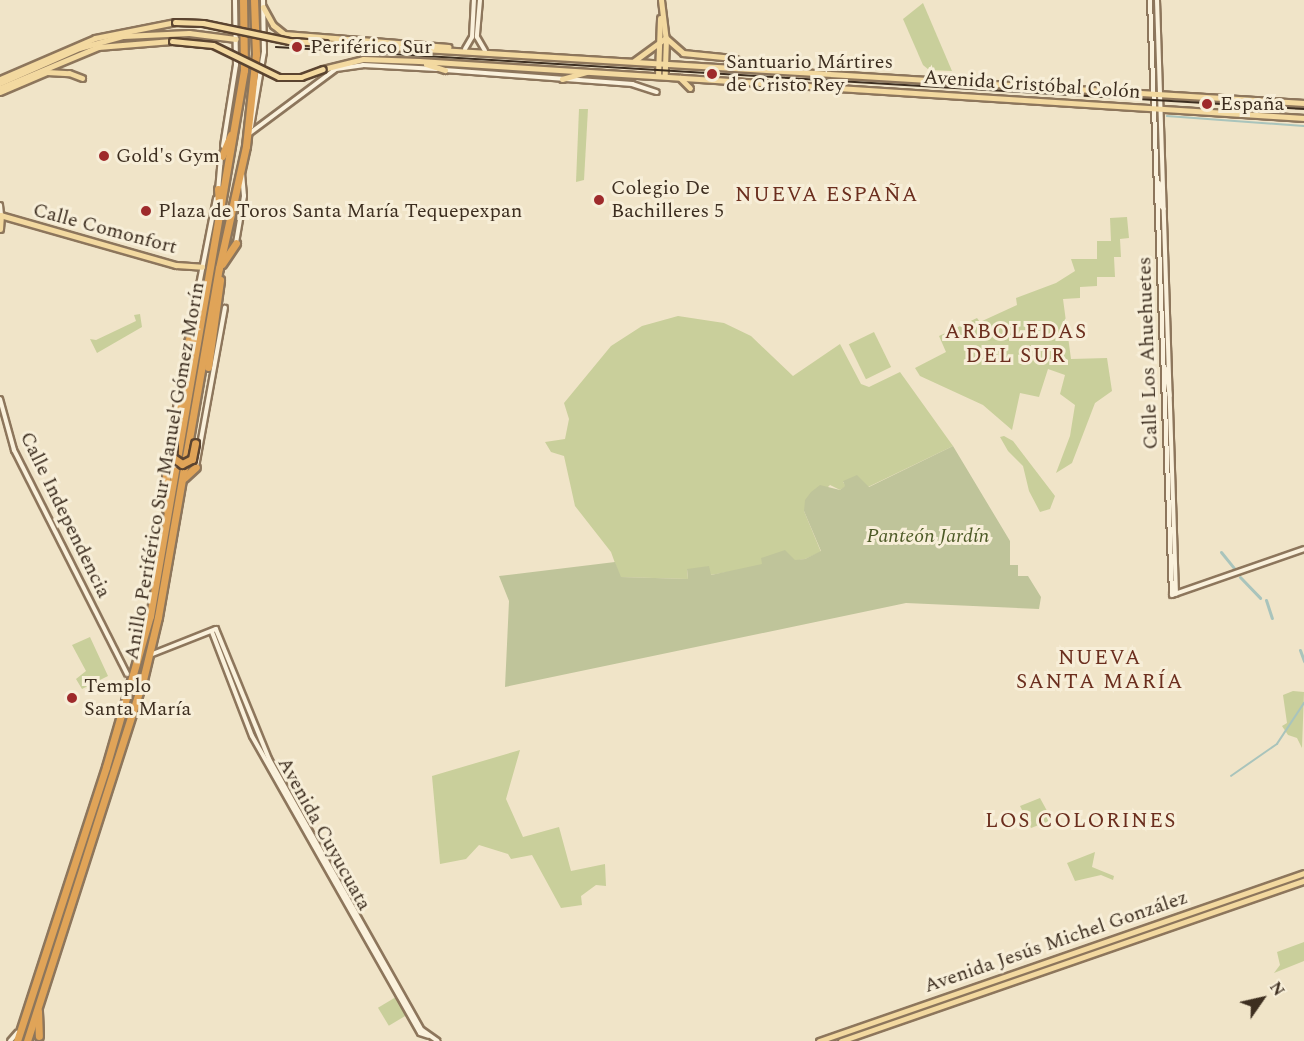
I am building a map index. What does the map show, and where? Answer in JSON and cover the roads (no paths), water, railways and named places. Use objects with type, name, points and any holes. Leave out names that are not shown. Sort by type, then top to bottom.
[{"type":"highway","name":"Anillo Periférico Sur Manuel Gómez Morín","points":[[17,1041],[139,661],[165,529],[235,128],[244,70],[243,0]]},
{"type":"highway","name":"Anillo Periférico Sur Manuel Gómez Morín","points":[[27,1041],[150,655],[184,478],[219,271],[246,146],[256,54],[254,0]]},
{"type":"highway","points":[[222,156],[235,128]]},
{"type":"highway","points":[[218,189],[220,216]]},
{"type":"highway","points":[[205,305],[190,355],[173,443],[172,457],[183,464],[192,459],[195,443],[220,298],[219,271],[236,243]]},
{"type":"highway","points":[[188,342],[210,278]]},
{"type":"highway","points":[[220,298],[225,308]]},
{"type":"highway","points":[[213,338],[215,359]]},
{"type":"highway","points":[[165,529],[166,463]]},
{"type":"highway","points":[[184,478],[196,466]]},
{"type":"highway","points":[[38,1005],[38,1038]]},
{"type":"main road","points":[[660,0],[666,63],[662,76]]},
{"type":"main road","points":[[263,7],[276,28],[289,35],[463,49]]},
{"type":"main road","name":"Avenida Cristóbal Colón","points":[[0,81],[77,45],[150,24],[175,22],[203,23],[289,42],[392,48],[463,49],[633,62],[1304,103]]},
{"type":"main road","points":[[0,81],[79,48],[123,36],[178,33],[236,39]]},
{"type":"main road","points":[[633,62],[663,38]]},
{"type":"main road","points":[[662,76],[659,62],[663,38]]},
{"type":"main road","points":[[663,38],[683,53],[733,58],[755,68]]},
{"type":"main road","name":"Avenida Cristóbal Colón","points":[[0,90],[81,52],[117,43],[196,41],[223,48],[279,77],[301,77],[363,59],[419,61],[592,70],[680,78],[1304,118]]},
{"type":"main road","points":[[419,61],[445,70]]},
{"type":"main road","points":[[562,79],[592,70]]},
{"type":"main road","points":[[0,90],[47,72],[82,78]]},
{"type":"main road","points":[[680,78],[690,88]]},
{"type":"main road","points":[[0,229],[1,215]]},
{"type":"main road","name":"Calle Comonfort","points":[[1,215],[176,265],[202,267]]},
{"type":"main road","name":"Avenida Jesús Michel González","points":[[819,1041],[1304,873]]},
{"type":"main road","name":"Avenida Jesús Michel González","points":[[841,1041],[1304,881]]},
{"type":"main road","points":[[1172,918],[1208,908],[1215,911],[1219,905],[1252,891]]},
{"type":"street","points":[[166,463],[218,189],[235,75],[235,0]]},
{"type":"street","points":[[246,146],[263,61],[262,0]]},
{"type":"street","points":[[463,49],[472,37],[474,0]]},
{"type":"street","points":[[480,0],[477,37],[485,51]]},
{"type":"street","name":"Calle Los Ahuehuetes","points":[[1150,0],[1174,595]]},
{"type":"street","name":"Calle Los Ahuehuetes","points":[[1157,0],[1171,397],[1174,595]]},
{"type":"street","points":[[249,133],[336,69],[363,65],[643,86],[657,92]]},
{"type":"street","points":[[236,243],[244,196],[242,168]]},
{"type":"street","points":[[1157,177],[1164,209]]},
{"type":"street","points":[[0,205],[1,215]]},
{"type":"street","points":[[196,466],[225,308]]},
{"type":"street","points":[[1163,357],[1171,397]]},
{"type":"street","name":"Calle Independencia","points":[[0,399],[14,450],[127,674]]},
{"type":"street","points":[[1174,595],[1304,549]]},
{"type":"street","name":"Avenida Cuyucuata","points":[[150,655],[214,631],[257,736],[330,873],[422,1030],[438,1041]]},
{"type":"street","points":[[10,1041],[22,1028]]},
{"type":"waterway","points":[[1167,116],[1304,126]]},
{"type":"waterway","points":[[1221,552],[1235,569]]},
{"type":"waterway","points":[[1240,577],[1260,598]]},
{"type":"waterway","points":[[1266,600],[1272,618]]},
{"type":"waterway","points":[[1300,650],[1304,661]]},
{"type":"waterway","points":[[1231,776],[1277,744],[1304,703]]},
{"type":"tram line","points":[[276,47],[1304,109]]},
{"type":"place","name":"Periférico Sur","points":[[297,47]]},
{"type":"place","name":"Santuario Mártires de Cristo Rey","points":[[712,74]]},
{"type":"place","name":"España","points":[[1207,104]]},
{"type":"place","name":"Gold's Gym","points":[[104,156]]},
{"type":"place","name":"Colegio De Bachilleres 5","points":[[599,200]]},
{"type":"place","name":"Plaza de Toros Santa María Tequepexpan","points":[[146,211]]},
{"type":"place","name":"Templo Santa María","points":[[72,698]]},
{"type":"district","name":"NUEVA ESPAÑA","points":[[827,195]]},
{"type":"district","name":"ARBOLEDAS DEL SUR","points":[[1016,344]]},
{"type":"district","name":"NUEVA SANTA MARÍA","points":[[1100,670]]},
{"type":"district","name":"LOS COLORINES","points":[[1081,821]]},
{"type":"park label","name":"Panteón Jardín","points":[[928,536]]}]
